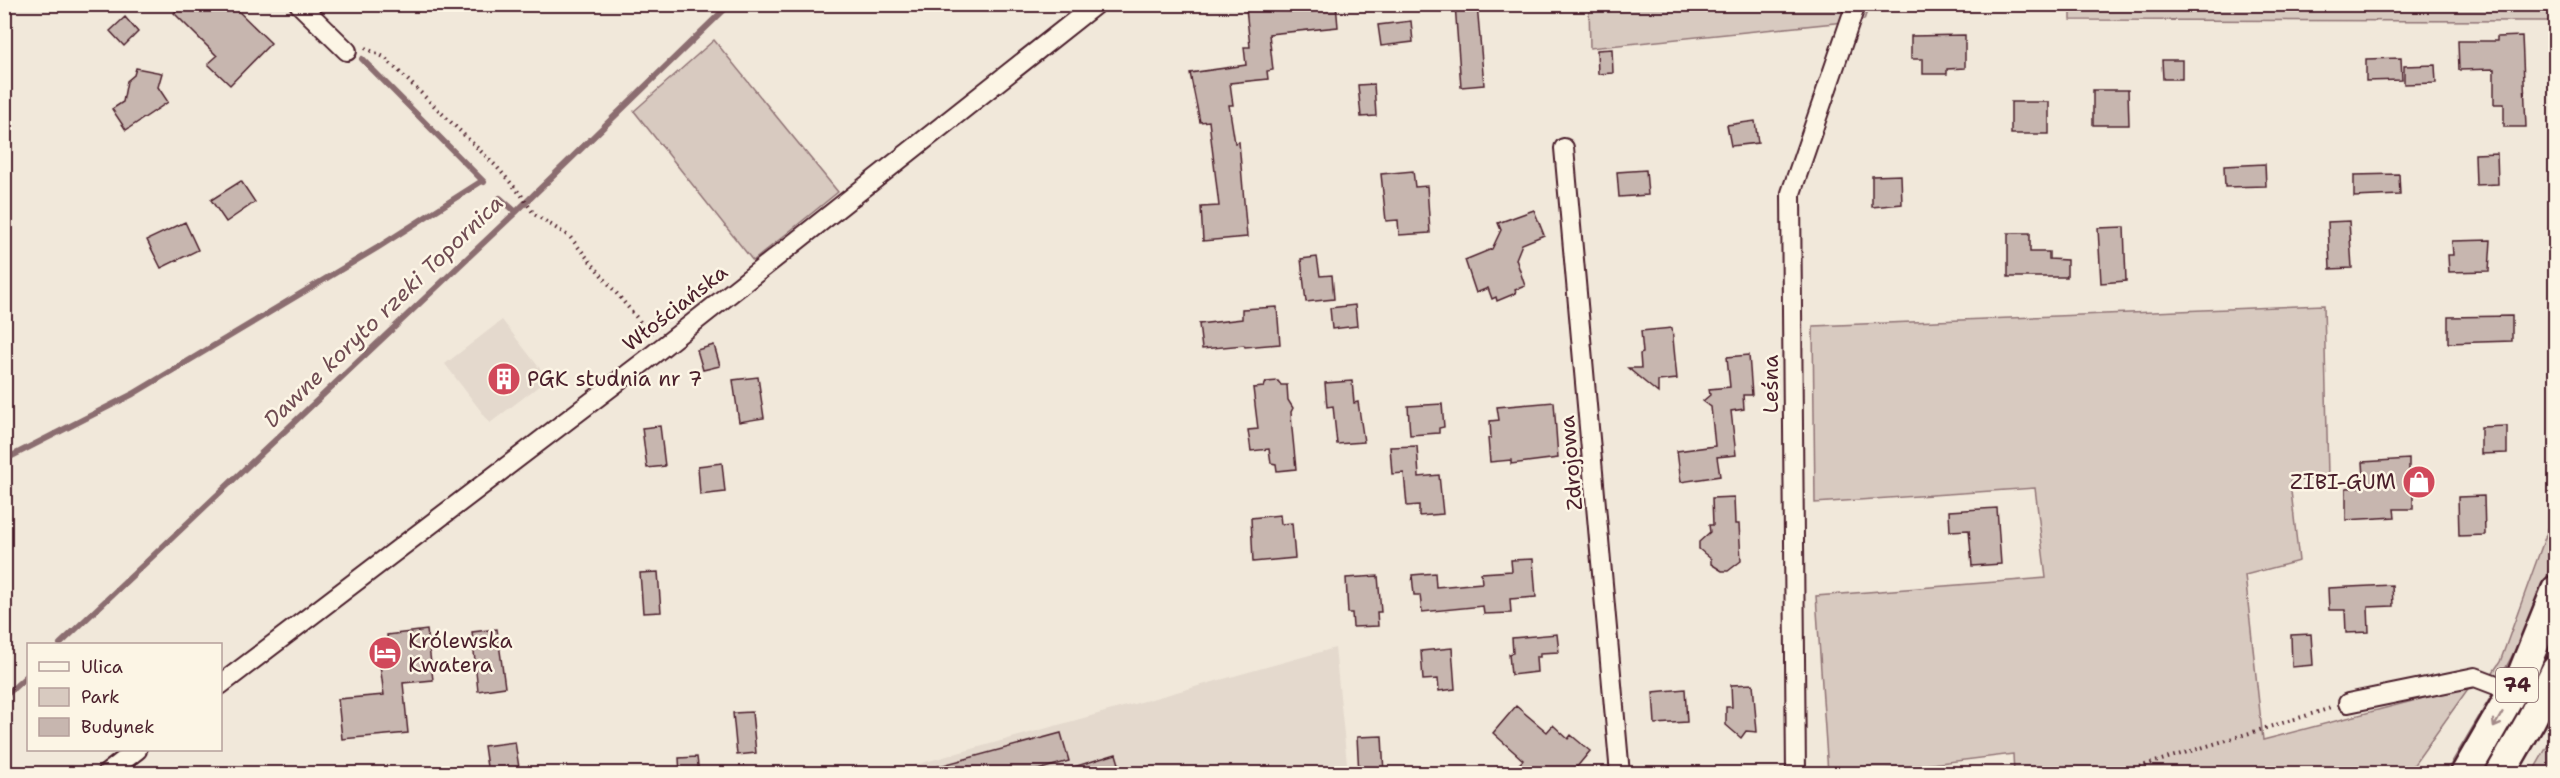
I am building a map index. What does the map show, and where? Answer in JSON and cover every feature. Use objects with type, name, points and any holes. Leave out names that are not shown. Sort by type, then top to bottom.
[{"type":"main road","name":"74","points":[[2465,774],[2512,694],[2536,642],[2556,590]]},
{"type":"main road","name":"74","points":[[2500,774],[2556,670]]},
{"type":"street","points":[[299,4],[348,51]]},
{"type":"street","name":"Włościańska","points":[[222,683],[661,348],[1096,4]]},
{"type":"street","name":"Leśna","points":[[1796,774],[1791,192],[1856,4]]},
{"type":"street","name":"Zdrojowa","points":[[1564,148],[1620,774]]},
{"type":"street","points":[[2348,703],[2475,677],[2512,694]]},
{"type":"street","points":[[106,774],[136,751]]},
{"type":"path","points":[[348,51],[364,48],[384,57],[497,167],[534,214],[570,237],[661,348]]},
{"type":"path","points":[[2116,774],[2348,703]]},
{"type":"shaded area","points":[[502,320],[548,379],[490,423],[445,364]]},
{"type":"shaded area","points":[[1335,648],[1348,773],[886,773]]},
{"type":"green space","points":[[2071,4],[2555,4],[2555,21],[2071,20]]},
{"type":"green space","points":[[1589,5],[1869,5],[1864,20],[1590,48]]},
{"type":"green space","points":[[714,40],[838,192],[753,261],[634,111]]},
{"type":"green space","points":[[2324,305],[2328,476],[2290,482],[2299,561],[2245,575],[2263,740],[2470,686],[2408,773],[2014,774],[2013,754],[1858,773],[1828,773],[1816,596],[2046,578],[2035,488],[1815,503],[1813,326]]},
{"type":"green space","points":[[2555,510],[2555,549],[2530,622],[2504,671],[2498,675],[2491,675],[2500,662]]},
{"type":"green space","points":[[2555,624],[2555,643],[2547,663],[2486,773],[2481,774]]},
{"type":"green space","points":[[2493,693],[2494,700],[2457,764],[2450,773],[2445,774]]},
{"type":"green space","points":[[2555,733],[2555,773],[2532,773]]},
{"type":"building","points":[[183,4],[231,4],[271,43],[230,85],[208,64],[217,56],[174,13]]},
{"type":"building","points":[[1336,4],[1338,27],[1269,34],[1273,70],[1267,71],[1268,79],[1230,83],[1233,105],[1229,105],[1235,143],[1239,142],[1247,237],[1203,241],[1201,207],[1219,206],[1209,121],[1200,122],[1190,73],[1246,65],[1244,47],[1250,47],[1246,8]]},
{"type":"building","points":[[1455,4],[1477,4],[1484,85],[1461,87]]},
{"type":"building","points":[[125,17],[138,32],[124,46],[110,31]]},
{"type":"building","points":[[1411,21],[1413,42],[1381,46],[1378,25]]},
{"type":"building","points":[[1965,35],[1965,68],[1947,69],[1947,74],[1923,74],[1923,59],[1911,59],[1911,36]]},
{"type":"building","points":[[2522,36],[2526,127],[2504,127],[2504,104],[2494,104],[2494,69],[2459,70],[2458,41],[2497,41],[2497,37]]},
{"type":"building","points":[[1612,49],[1613,73],[1598,74],[1597,50]]},
{"type":"building","points":[[2401,58],[2402,80],[2366,81],[2366,59]]},
{"type":"building","points":[[2162,60],[2182,60],[2182,79],[2163,79]]},
{"type":"building","points":[[2435,65],[2436,83],[2404,84],[2404,66]]},
{"type":"building","points":[[136,68],[162,73],[158,87],[168,102],[126,130],[112,109],[123,102],[127,81],[134,75]]},
{"type":"building","points":[[1374,84],[1376,116],[1361,117],[1358,85]]},
{"type":"building","points":[[2093,90],[2128,90],[2129,125],[2093,125]]},
{"type":"building","points":[[2011,102],[2049,102],[2049,134],[2011,134]]},
{"type":"building","points":[[1755,121],[1758,143],[1731,146],[1727,125]]},
{"type":"building","points":[[2497,153],[2498,184],[2476,185],[2475,154]]},
{"type":"building","points":[[2265,164],[2266,186],[2225,187],[2224,166]]},
{"type":"building","points":[[1646,170],[1648,195],[1619,197],[1617,172]]},
{"type":"building","points":[[1413,171],[1415,187],[1427,186],[1430,233],[1399,235],[1398,220],[1386,221],[1381,174]]},
{"type":"building","points":[[2399,174],[2400,195],[2354,197],[2354,175]]},
{"type":"building","points":[[1901,175],[1902,204],[1872,207],[1872,176]]},
{"type":"building","points":[[241,181],[255,202],[226,222],[211,200]]},
{"type":"building","points":[[1534,210],[1544,235],[1522,244],[1516,259],[1525,286],[1515,290],[1516,293],[1497,301],[1496,297],[1492,299],[1488,288],[1476,293],[1465,260],[1492,249],[1501,230],[1498,223]]},
{"type":"building","points":[[2349,221],[2352,268],[2330,269],[2328,222]]},
{"type":"building","points":[[185,222],[198,250],[161,268],[147,240]]},
{"type":"building","points":[[2124,227],[2126,281],[2101,283],[2098,228]]},
{"type":"building","points":[[2008,233],[2030,233],[2030,252],[2049,252],[2049,259],[2067,260],[2067,277],[2008,277]]},
{"type":"building","points":[[2491,240],[2489,271],[2449,272],[2448,255],[2453,255],[2452,241]]},
{"type":"building","points":[[1317,257],[1320,276],[1332,275],[1334,299],[1306,302],[1301,259]]},
{"type":"building","points":[[1355,305],[1357,326],[1332,329],[1330,308]]},
{"type":"building","points":[[1277,307],[1280,344],[1202,349],[1199,324],[1242,319],[1242,309]]},
{"type":"building","points":[[2512,316],[2512,341],[2448,343],[2448,317]]},
{"type":"building","points":[[1672,328],[1677,379],[1658,381],[1658,393],[1628,368],[1641,368],[1640,354],[1643,353],[1641,331]]},
{"type":"building","points":[[714,345],[720,366],[703,370],[697,350]]},
{"type":"building","points":[[1749,355],[1752,395],[1743,395],[1744,409],[1731,411],[1736,455],[1717,457],[1720,476],[1681,482],[1677,451],[1715,446],[1711,407],[1703,401],[1710,395],[1709,389],[1730,387],[1727,357]]},
{"type":"building","points":[[758,377],[764,418],[739,422],[733,380]]},
{"type":"building","points":[[1278,381],[1281,385],[1287,385],[1288,400],[1293,408],[1291,412],[1296,469],[1277,471],[1276,464],[1271,463],[1269,449],[1251,451],[1248,430],[1258,429],[1253,388],[1264,387],[1266,382]]},
{"type":"building","points":[[1352,381],[1354,403],[1358,402],[1364,442],[1337,444],[1333,406],[1327,407],[1325,383]]},
{"type":"building","points":[[1554,402],[1558,458],[1511,464],[1511,460],[1490,462],[1488,438],[1491,438],[1490,421],[1499,420],[1497,407]]},
{"type":"building","points":[[1442,404],[1444,427],[1439,428],[1439,433],[1410,435],[1408,406]]},
{"type":"building","points":[[660,426],[665,466],[647,468],[642,428]]},
{"type":"building","points":[[2507,426],[2507,453],[2481,454],[2481,427]]},
{"type":"building","points":[[1417,446],[1419,477],[1439,475],[1443,514],[1419,516],[1419,505],[1407,506],[1404,473],[1392,474],[1390,447]]},
{"type":"building","points":[[2409,459],[2409,472],[2428,471],[2429,491],[2413,492],[2413,509],[2394,509],[2395,517],[2346,520],[2346,488],[2361,487],[2360,477],[2364,477],[2363,462]]},
{"type":"building","points":[[722,463],[725,492],[700,495],[698,466]]},
{"type":"building","points":[[2484,496],[2485,535],[2459,536],[2458,497]]},
{"type":"building","points":[[1734,497],[1735,524],[1739,524],[1741,561],[1728,571],[1722,571],[1711,564],[1711,559],[1699,549],[1699,542],[1710,532],[1709,525],[1713,525],[1712,498]]},
{"type":"building","points":[[1997,508],[2001,564],[1972,566],[1969,530],[1950,531],[1949,511]]},
{"type":"building","points":[[1280,515],[1281,524],[1292,523],[1295,558],[1253,562],[1251,518]]},
{"type":"building","points":[[1533,559],[1536,597],[1510,599],[1511,613],[1484,614],[1483,606],[1422,612],[1420,595],[1414,595],[1412,575],[1435,573],[1436,587],[1482,583],[1481,573],[1512,571],[1511,560]]},
{"type":"building","points":[[658,572],[661,612],[643,613],[640,573]]},
{"type":"building","points":[[1378,576],[1381,612],[1377,612],[1378,626],[1353,627],[1352,613],[1348,613],[1346,578]]},
{"type":"building","points":[[2392,585],[2393,606],[2368,607],[2369,632],[2346,633],[2345,610],[2329,610],[2328,588]]},
{"type":"building","points":[[497,629],[505,687],[478,691],[472,632]]},
{"type":"building","points":[[427,630],[433,680],[403,683],[408,733],[342,739],[338,699],[384,695],[380,665],[376,665],[374,647],[388,646],[387,635]]},
{"type":"building","points":[[1557,634],[1559,652],[1540,653],[1540,657],[1536,657],[1537,672],[1511,675],[1509,654],[1513,653],[1512,638]]},
{"type":"building","points":[[2311,634],[2313,665],[2292,667],[2291,635]]},
{"type":"building","points":[[1452,648],[1455,689],[1439,691],[1438,679],[1423,680],[1421,651]]},
{"type":"building","points":[[1753,684],[1757,732],[1746,731],[1741,738],[1726,725],[1726,707],[1732,707],[1731,685]]},
{"type":"building","points":[[1685,689],[1687,722],[1655,724],[1653,692]]},
{"type":"building","points":[[1516,706],[1547,732],[1553,725],[1568,739],[1571,735],[1590,751],[1571,774],[1510,774],[1523,760],[1493,733]]},
{"type":"building","points":[[752,712],[756,753],[737,755],[733,713]]},
{"type":"building","points":[[1061,733],[1069,761],[1024,774],[933,774],[932,768]]},
{"type":"building","points":[[1382,736],[1384,774],[1359,774],[1357,737]]},
{"type":"building","points":[[515,742],[520,774],[488,774],[484,746]]},
{"type":"building","points":[[1116,754],[1122,774],[1068,774],[1067,769]]},
{"type":"building","points":[[697,757],[699,774],[680,774],[679,758]]},
{"type":"waterway","name":"Dawne koryto rzeki Topornica","points":[[61,643],[516,212],[730,4]]},
{"type":"waterway","points":[[362,59],[484,182]]},
{"type":"waterway","points":[[4,460],[133,394],[377,248],[482,181]]},
{"type":"waterway","points":[[500,198],[516,212]]},
{"type":"waterway","name":"Dawne koryto rzeki Topornica","points":[[4,697],[27,676]]},
{"type":"place","name":"PGK studnia nr 7","points":[[504,379]]},
{"type":"place","name":"ZIBI-GUM","points":[[2419,482]]},
{"type":"place","name":"Królewska Kwatera","points":[[385,653]]}]
